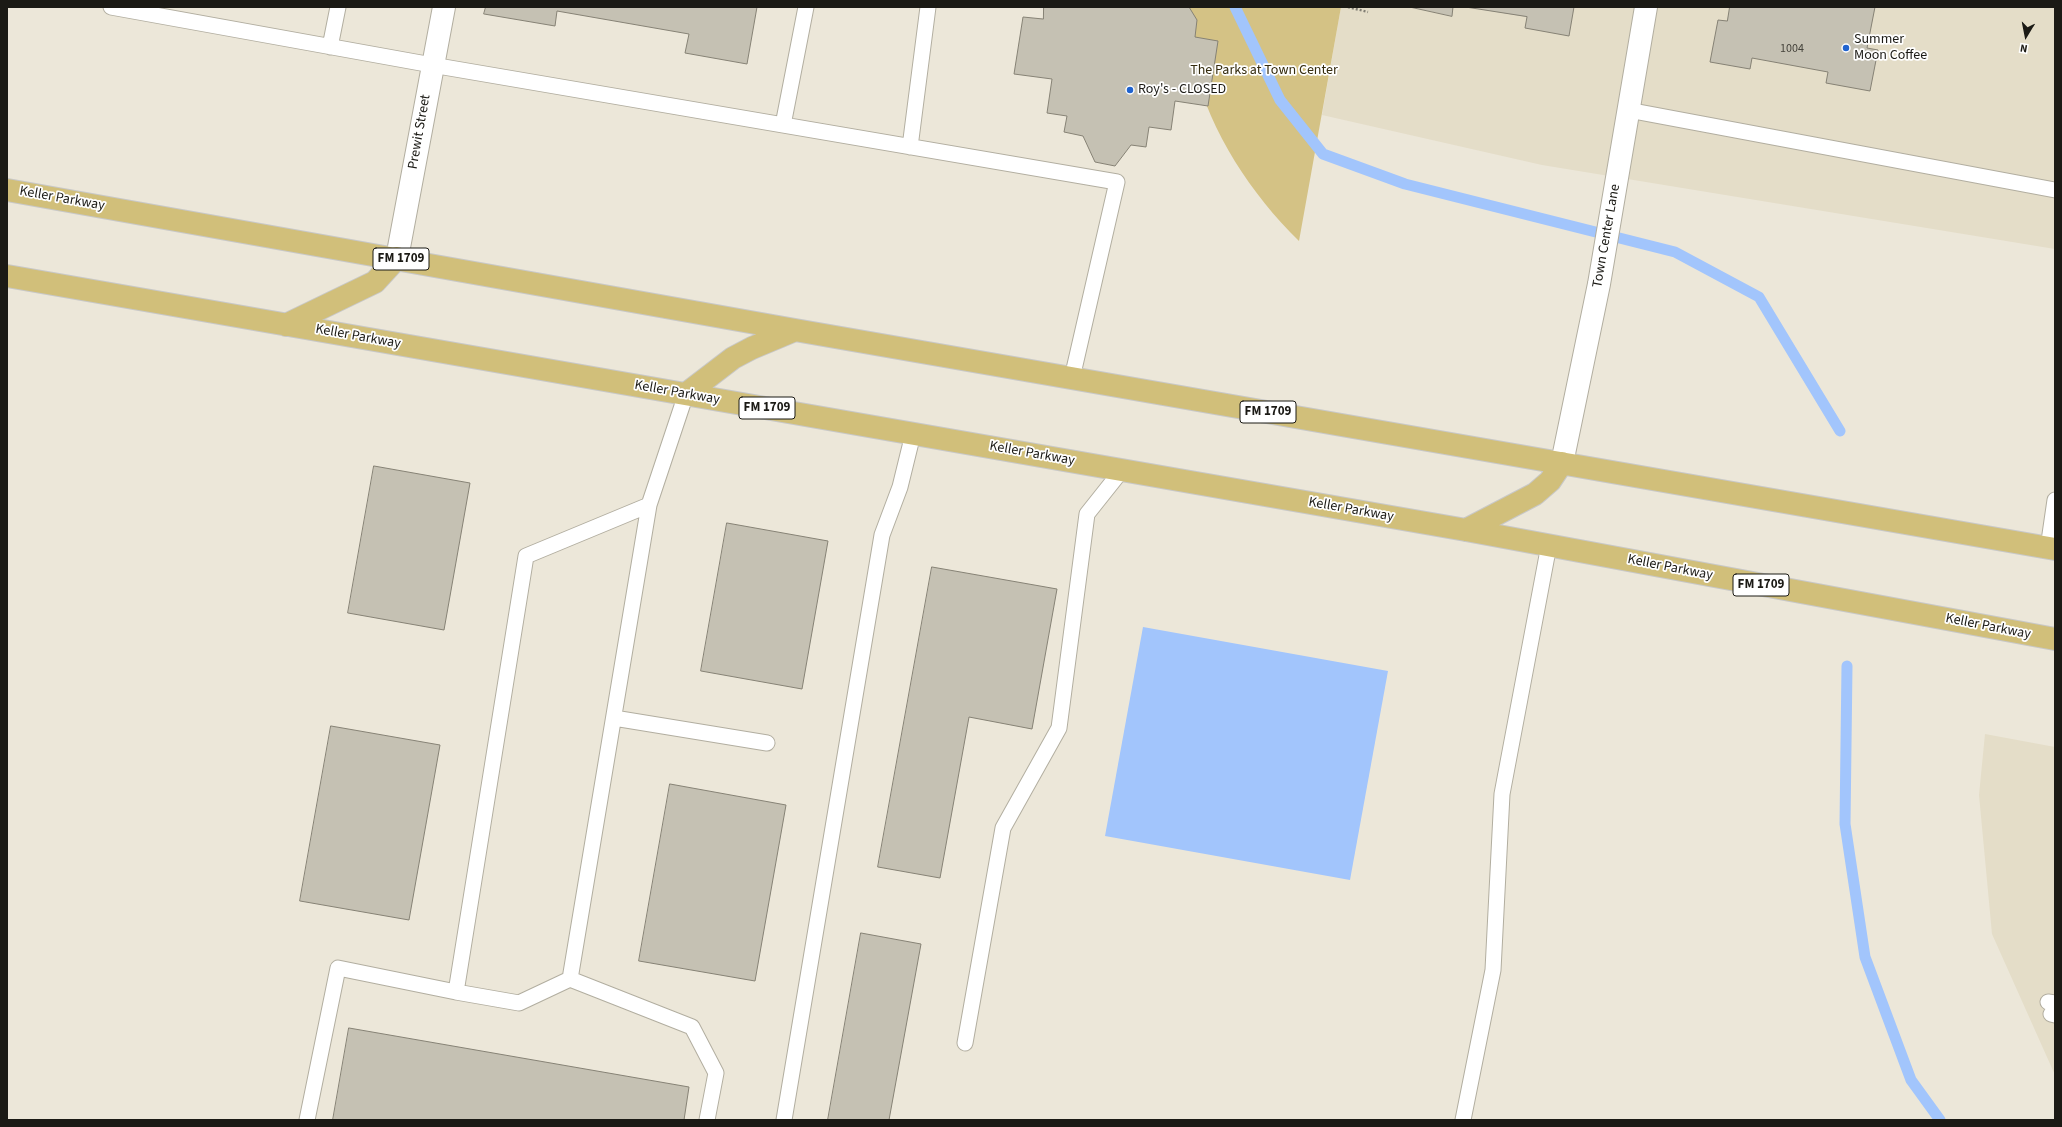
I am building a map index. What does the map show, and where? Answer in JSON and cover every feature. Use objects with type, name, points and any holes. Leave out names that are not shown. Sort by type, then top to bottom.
[{"type":"main road","name":"Keller Parkway","points":[[7,190],[397,258],[795,330],[2051,548]]},
{"type":"main road","points":[[286,325],[375,282],[397,258]]},
{"type":"main road","name":"Keller Parkway","points":[[7,276],[1466,530],[2055,639]]},
{"type":"main road","points":[[686,394],[745,351],[795,330]]},
{"type":"main road","points":[[1466,530],[1535,494],[1550,481],[1562,463]]},
{"type":"street","name":"Prewit Street","points":[[397,258],[444,7]]},
{"type":"street","name":"Town Center Lane","points":[[1562,463],[1599,284],[1646,7]]},
{"type":"lane","points":[[111,7],[432,65],[1117,182],[1072,378]]},
{"type":"lane","points":[[330,47],[338,7]]},
{"type":"lane","points":[[783,125],[806,7]]},
{"type":"lane","points":[[910,147],[928,7]]},
{"type":"lane","points":[[1628,110],[2055,190]]},
{"type":"lane","points":[[570,979],[649,505],[686,394]]},
{"type":"lane","points":[[784,1120],[882,535],[900,487],[913,434]]},
{"type":"lane","points":[[965,1043],[1003,828],[1059,728],[1087,514],[1122,470]]},
{"type":"lane","points":[[2051,548],[2055,500]]},
{"type":"lane","points":[[456,992],[526,556],[649,505]]},
{"type":"lane","points":[[1463,1120],[1493,970],[1502,794],[1549,545]]},
{"type":"lane","points":[[614,718],[767,743]]},
{"type":"lane","points":[[307,1120],[338,968],[519,1003],[570,979],[692,1026],[716,1073],[707,1120]]},
{"type":"path","points":[[1348,7],[1368,12]]},
{"type":"shaded area","points":[[1341,7],[2055,7],[2055,249],[1542,165],[1322,115]]},
{"type":"shaded area","points":[[1985,734],[2055,747],[2055,1075],[1992,934],[1979,795]]},
{"type":"green space","name":"The Parks at Town Center","points":[[1182,7],[1341,7],[1299,241],[1281,223],[1249,183],[1222,139],[1201,91],[1192,60]]},
{"type":"water","points":[[1143,627],[1388,671],[1350,880],[1105,836]]},
{"type":"building","points":[[486,7],[757,7],[747,64],[685,53],[689,34],[557,11],[555,26],[484,14]]},
{"type":"building","name":"Roy's - CLOSED","points":[[1044,7],[1189,7],[1197,20],[1195,37],[1218,41],[1208,106],[1175,101],[1171,130],[1149,127],[1146,147],[1131,145],[1115,166],[1095,162],[1083,136],[1064,132],[1067,116],[1047,113],[1052,79],[1014,74],[1023,17],[1043,19]]},
{"type":"building","points":[[1410,7],[1453,7],[1452,16]]},
{"type":"building","points":[[1466,7],[1574,7],[1569,36],[1525,28],[1527,17]]},
{"type":"building","points":[[1730,7],[1875,7],[1867,48],[1878,50],[1870,91],[1826,83],[1828,72],[1752,58],[1750,69],[1710,62],[1718,20],[1727,21]]},
{"type":"building","points":[[374,466],[470,483],[444,630],[348,613]]},
{"type":"building","points":[[727,523],[828,541],[802,689],[701,671]]},
{"type":"building","points":[[932,567],[1057,589],[1032,729],[969,717],[940,878],[878,867]]},
{"type":"building","points":[[331,726],[440,745],[409,920],[300,901]]},
{"type":"building","points":[[670,784],[786,805],[755,981],[639,961]]},
{"type":"building","points":[[861,933],[921,944],[889,1120],[828,1120]]},
{"type":"building","points":[[349,1028],[689,1087],[684,1120],[333,1120]]},
{"type":"waterway","points":[[1235,7],[1280,100],[1323,154],[1405,184],[1675,252],[1759,297],[1840,431]]},
{"type":"waterway","points":[[1847,666],[1845,824],[1865,957],[1911,1080],[1940,1120]]},
{"type":"place","name":"Summer Moon Coffee","points":[[1846,48]]},
{"type":"place","name":"Roy's - CLOSED","points":[[1130,90]]}]
